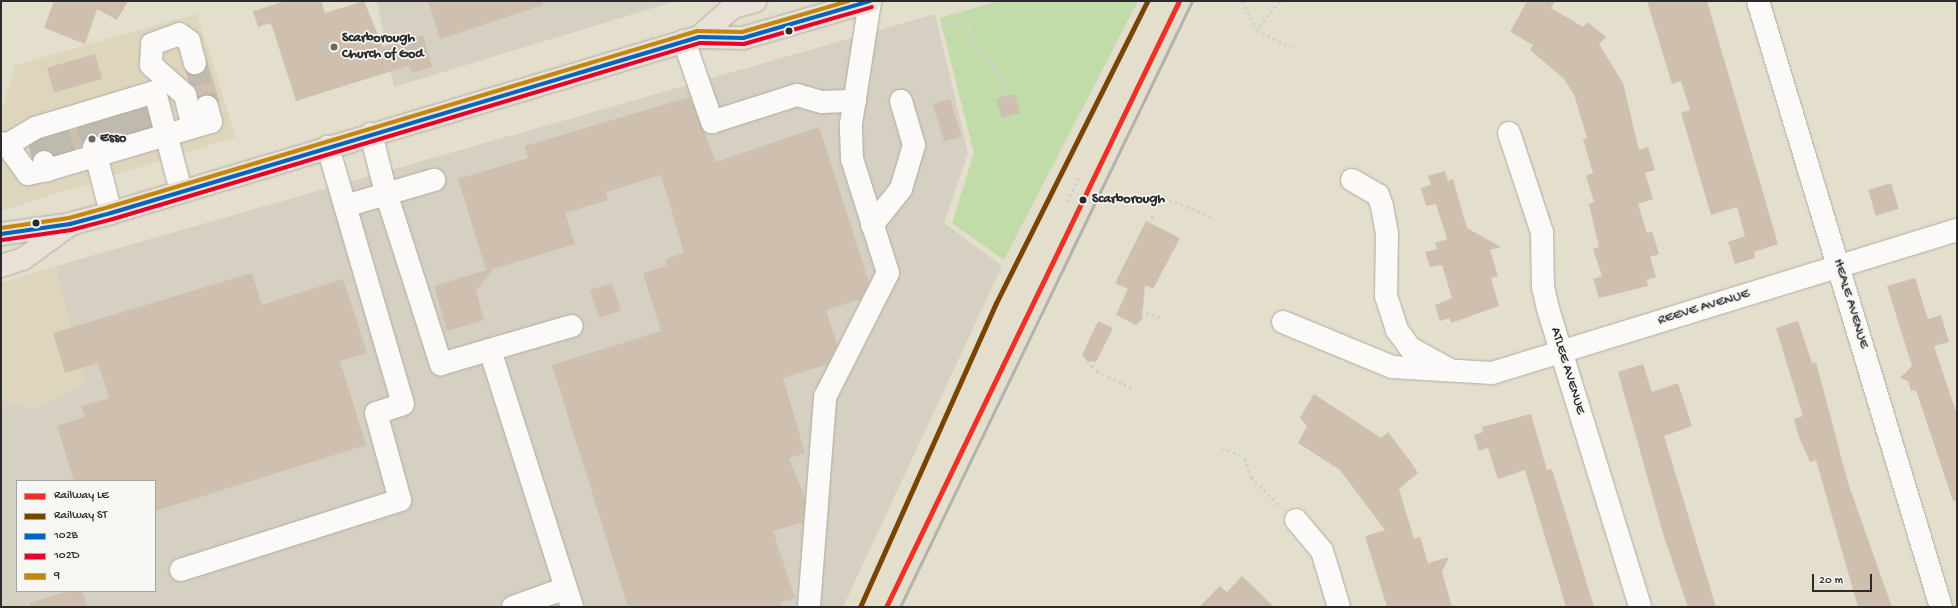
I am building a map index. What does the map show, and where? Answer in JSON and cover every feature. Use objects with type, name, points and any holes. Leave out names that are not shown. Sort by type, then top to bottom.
[{"type":"main road","points":[[691,39],[733,7],[755,1]]},
{"type":"main road","points":[[1,234],[70,224],[111,213],[691,39],[743,38],[870,1]]},
{"type":"main road","points":[[1,266],[23,260],[70,224]]},
{"type":"street","points":[[809,607],[826,397],[888,273],[852,159],[850,124],[855,101],[870,1]]},
{"type":"street","name":"HEALE AVENUE","points":[[1758,1],[1942,607]]},
{"type":"street","points":[[193,127],[185,95],[151,65],[152,44],[179,34],[189,41],[195,63]]},
{"type":"street","points":[[691,39],[712,122],[797,95],[822,102],[855,101]]},
{"type":"street","points":[[111,213],[128,142],[155,92],[143,102],[4,144],[28,174],[45,166],[128,142],[211,122],[207,106]]},
{"type":"street","points":[[872,225],[901,189],[914,145],[901,101]]},
{"type":"street","name":"ATLEE AVENUE","points":[[1509,133],[1542,232],[1543,287],[1561,352],[1640,607]]},
{"type":"street","points":[[371,134],[386,193],[441,364],[572,326]]},
{"type":"street","points":[[128,142],[181,191]]},
{"type":"street","points":[[181,570],[400,500],[376,413],[403,404],[328,147]]},
{"type":"street","points":[[345,206],[434,180]]},
{"type":"street","points":[[1352,180],[1378,195],[1382,206],[1387,233],[1386,296],[1396,330],[1410,348],[1450,370]]},
{"type":"street","name":"REEVE AVENUE","points":[[1283,322],[1392,366],[1492,372],[1957,230]]},
{"type":"street","points":[[490,350],[569,597],[513,607]]},
{"type":"street","points":[[1296,520],[1322,551],[1339,607]]},
{"type":"path","points":[[1243,1],[1257,30],[1291,47]]},
{"type":"path","points":[[1257,30],[1280,1]]},
{"type":"path","points":[[887,30],[911,31],[967,22],[973,41],[999,72],[1005,95]]},
{"type":"path","points":[[1067,202],[1080,174]]},
{"type":"path","points":[[1158,206],[1164,197],[1211,217]]},
{"type":"path","points":[[1149,224],[1153,215]]},
{"type":"path","points":[[1140,311],[1164,319]]},
{"type":"path","points":[[1087,361],[1098,371],[1132,388]]},
{"type":"path","points":[[1222,447],[1245,458],[1258,486],[1296,520]]},
{"type":"shaded area","points":[[377,1],[676,1],[394,87]]},
{"type":"shaded area","points":[[197,14],[236,137],[1,211],[1,115],[15,65]]},
{"type":"shaded area","points":[[935,14],[968,153],[944,223],[1002,266],[843,607],[1,607],[1,399],[33,410],[85,382],[56,266]]},
{"type":"shaded area","points":[[56,266],[85,382],[33,410],[1,399],[1,283]]},
{"type":"green space","points":[[998,1],[1138,1],[1004,260],[952,223],[974,153],[940,18]]},
{"type":"building","points":[[54,1],[128,1],[117,20],[97,9],[85,44],[44,28]]},
{"type":"building","name":"Scarborough Church of God","points":[[285,1],[321,1],[325,13],[364,1],[383,47],[423,35],[432,67],[413,73],[408,66],[296,101],[271,23],[258,27],[253,11]]},
{"type":"building","points":[[428,1],[543,1],[543,5],[440,39]]},
{"type":"building","points":[[1527,1],[1555,1],[1551,8],[1583,27],[1587,22],[1606,37],[1599,44],[1623,83],[1639,150],[1648,147],[1655,170],[1645,173],[1653,199],[1638,204],[1647,233],[1652,231],[1659,254],[1650,257],[1656,277],[1647,280],[1648,286],[1599,298],[1593,279],[1602,276],[1593,249],[1599,247],[1589,204],[1594,202],[1586,176],[1593,173],[1583,139],[1587,138],[1574,94],[1563,78],[1530,50],[1533,45],[1510,32]]},
{"type":"building","points":[[1647,1],[1707,1],[1778,244],[1754,252],[1755,258],[1735,264],[1728,242],[1745,236],[1737,207],[1711,215],[1681,113],[1690,110],[1681,81],[1672,84]]},
{"type":"building","points":[[95,54],[102,79],[54,93],[47,68]]},
{"type":"building","points":[[207,60],[220,103],[210,95],[199,98],[188,73],[204,72]]},
{"type":"building","points":[[1005,95],[1015,95],[1020,113],[1002,118],[996,100]]},
{"type":"building","points":[[690,97],[716,162],[819,127],[869,282],[861,299],[826,310],[837,345],[828,364],[783,378],[805,453],[789,458],[805,499],[803,522],[773,531],[795,598],[780,602],[782,607],[628,607],[552,365],[661,331],[643,273],[667,266],[665,259],[684,253],[661,175],[606,192],[608,200],[565,213],[575,244],[493,269],[476,291],[484,320],[447,331],[434,286],[486,270],[458,179],[528,158],[525,146]]},
{"type":"building","points":[[950,99],[961,136],[944,142],[933,104]]},
{"type":"building","points":[[146,108],[151,126],[104,140],[91,135],[82,147],[54,155],[46,150],[36,153],[33,144],[40,140]]},
{"type":"building","points":[[1445,171],[1448,181],[1453,179],[1467,228],[1501,247],[1490,250],[1498,276],[1491,278],[1499,306],[1451,323],[1450,318],[1440,321],[1435,305],[1452,298],[1442,265],[1430,267],[1425,252],[1437,249],[1435,243],[1447,239],[1436,204],[1426,206],[1421,188],[1431,185],[1428,176]]},
{"type":"building","points":[[1891,183],[1899,209],[1876,216],[1868,190]]},
{"type":"building","points":[[1146,221],[1180,238],[1153,289],[1145,285],[1142,319],[1136,325],[1116,315],[1128,289],[1115,283]]},
{"type":"building","points":[[252,273],[262,305],[343,279],[367,353],[340,361],[366,445],[156,511],[156,480],[74,480],[57,426],[85,417],[81,406],[109,398],[98,363],[65,373],[53,333]]},
{"type":"building","points":[[1915,278],[1928,319],[1941,315],[1949,342],[1934,346],[1957,415],[1957,500],[1953,501],[1916,390],[1911,391],[1908,381],[1900,378],[1912,366],[1887,286]]},
{"type":"building","points":[[612,283],[621,311],[599,318],[590,290]]},
{"type":"building","points":[[1098,321],[1113,328],[1096,362],[1087,361],[1082,355]]},
{"type":"building","points":[[1798,321],[1812,363],[1816,362],[1848,483],[1892,607],[1858,607],[1816,460],[1810,462],[1799,437],[1794,419],[1803,416],[1776,328]]},
{"type":"building","points":[[1643,364],[1652,392],[1678,383],[1692,426],[1664,436],[1716,607],[1688,607],[1664,537],[1618,372]]},
{"type":"building","points":[[1314,394],[1381,438],[1388,432],[1413,465],[1418,473],[1399,489],[1414,539],[1420,537],[1428,563],[1449,557],[1442,572],[1452,607],[1387,607],[1365,536],[1385,530],[1340,470],[1298,443],[1307,426],[1300,418]]},
{"type":"building","points":[[1531,414],[1547,470],[1552,469],[1594,607],[1566,607],[1525,470],[1498,479],[1488,448],[1479,451],[1474,435],[1483,432],[1482,427]]},
{"type":"building","points":[[1242,576],[1274,607],[1199,607],[1220,586],[1227,592]]},
{"type":"building","points":[[66,592],[82,592],[87,607],[30,607],[30,603]]},
{"type":"tunnel","points":[[195,63],[207,107]]},
{"type":"tunnel","points":[[144,107],[151,130]]},
{"type":"tunnel","points":[[124,113],[130,136]]},
{"type":"tunnel","points":[[104,119],[111,142]]},
{"type":"tunnel","points":[[87,124],[94,147]]},
{"type":"tunnel","points":[[58,133],[65,156]]},
{"type":"tunnel","points":[[38,139],[44,162]]},
{"type":"railway","points":[[900,607],[1192,1]]},
{"type":"rail line","name":"ST","points":[[860,607],[996,303],[1147,1]]},
{"type":"rail line","name":"LE","points":[[886,607],[1179,1]]},
{"type":"transit line","name":"9","points":[[1,228],[69,218],[109,207],[697,31],[742,32],[849,1]]},
{"type":"transit line","name":"102B","points":[[1,234],[70,224],[111,213],[699,37],[743,38],[870,1]]},
{"type":"transit line","name":"102D","points":[[2,240],[71,230],[113,219],[700,43],[744,44],[872,7]]},
{"type":"place","name":"Scarborough Church of God","points":[[334,47]]},
{"type":"place","name":"Esso","points":[[92,139]]},
{"type":"place","name":"Scarborough","points":[[1083,200]]}]
